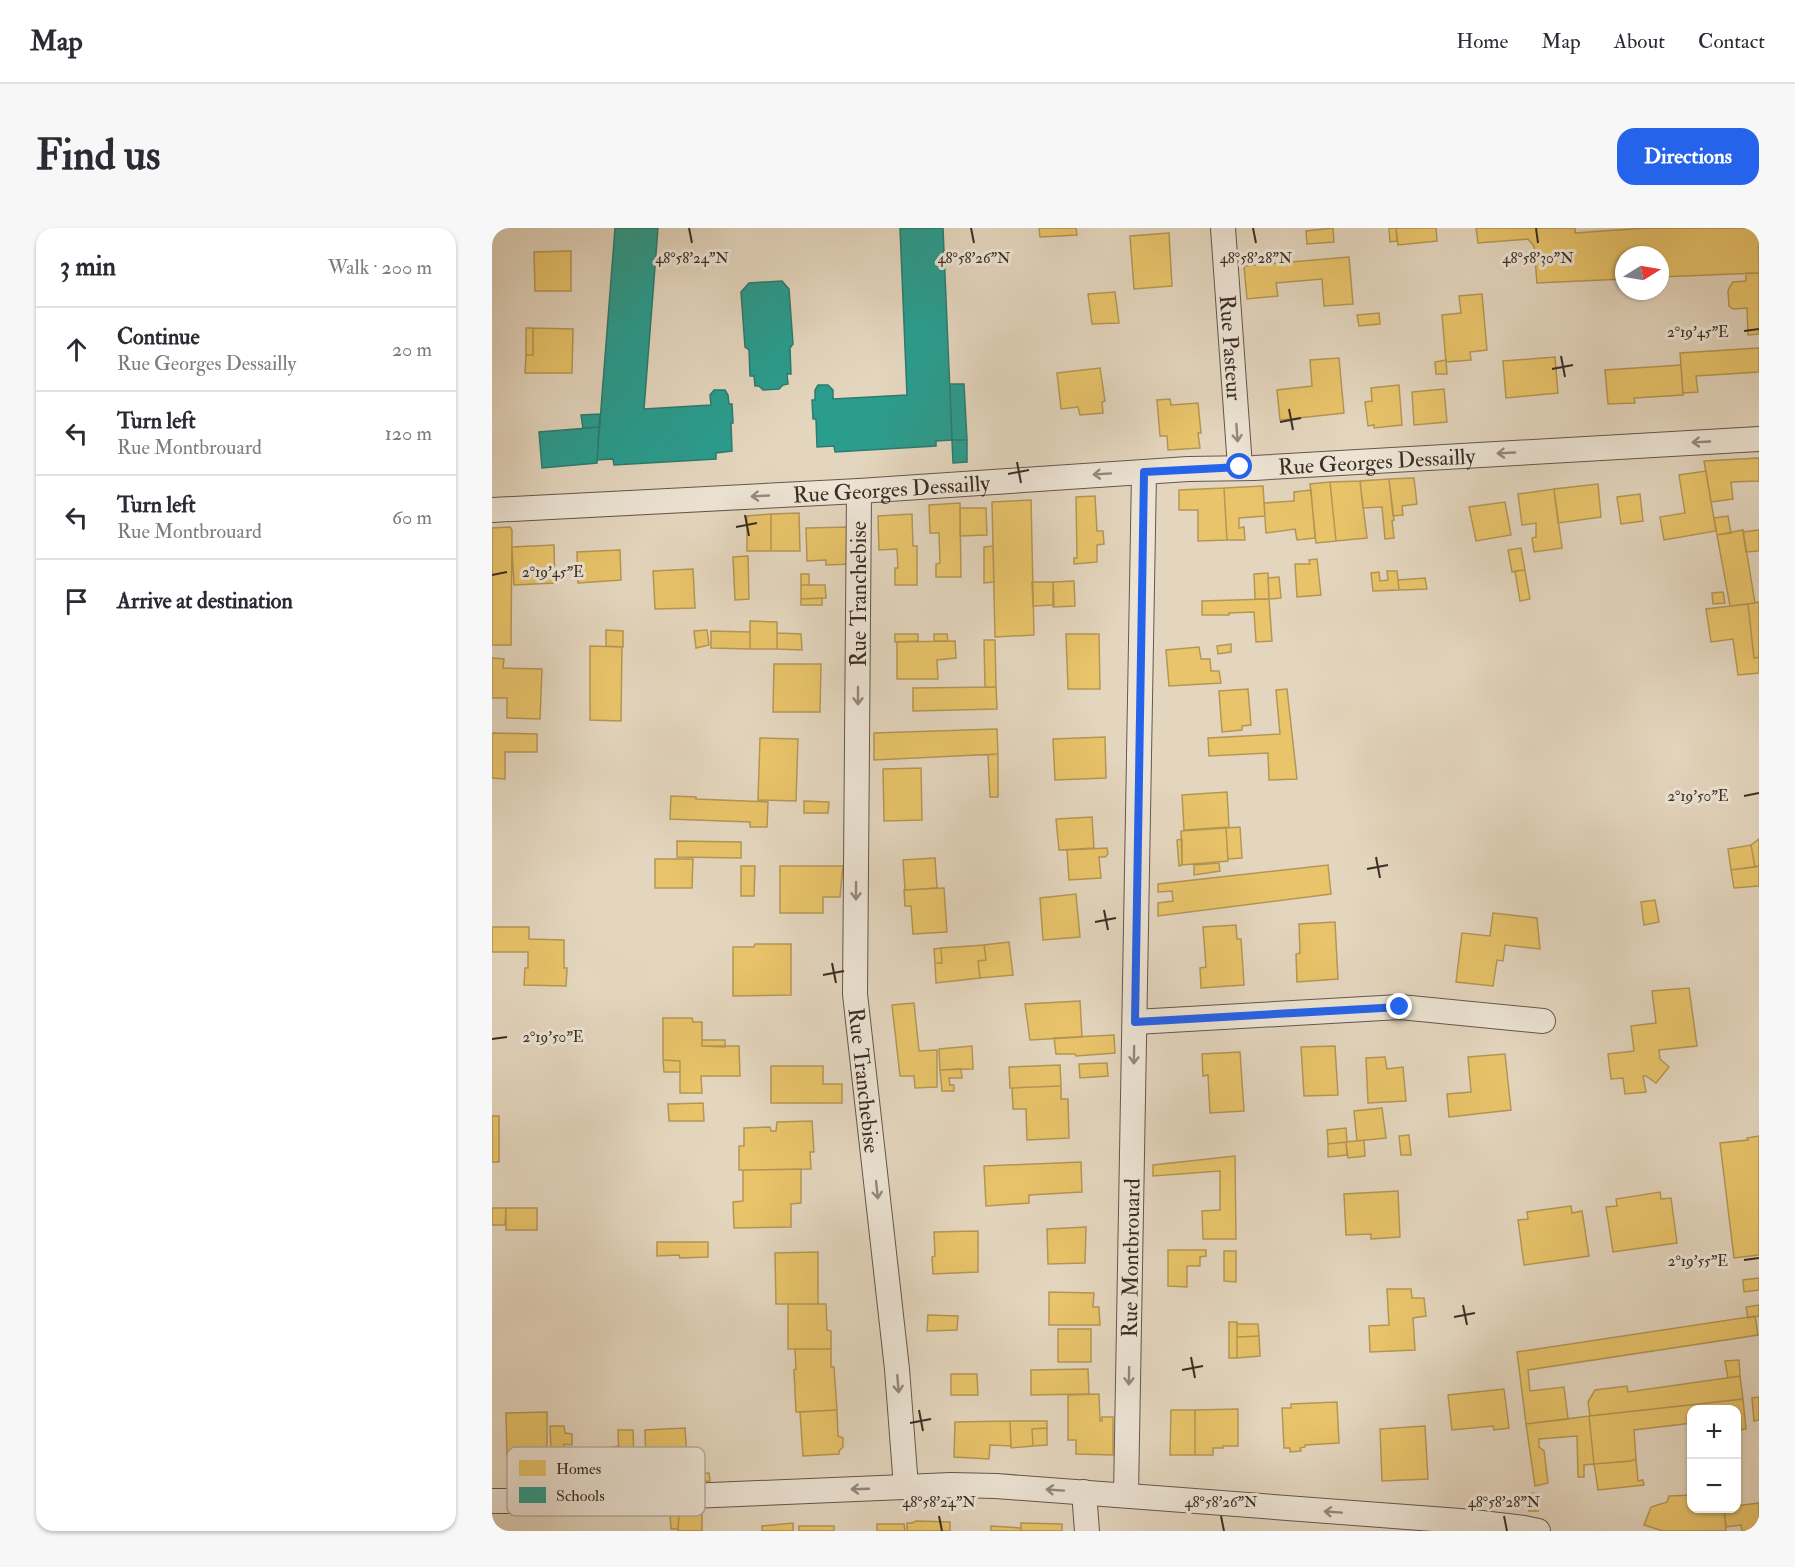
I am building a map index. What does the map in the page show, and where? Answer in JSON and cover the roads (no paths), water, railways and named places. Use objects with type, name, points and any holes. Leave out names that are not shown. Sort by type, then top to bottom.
[{"type":"street","name":"Rue Pasteur","points":[[1223,228],[1240,467]]},
{"type":"street","name":"Rue Georges Dessailly","points":[[492,510],[1759,439]]},
{"type":"street","name":"Rue Montbrouard","points":[[1126,1495],[1144,472]]},
{"type":"street","name":"Rue Tranchebise","points":[[859,491],[855,994],[897,1369],[906,1487]]},
{"type":"street","points":[[1135,1022],[1400,1007],[1543,1021]]},
{"type":"street","points":[[705,1495],[951,1485],[996,1486],[1473,1522],[1538,1531]]},
{"type":"street","points":[[1084,1492],[1087,1531]]}]
